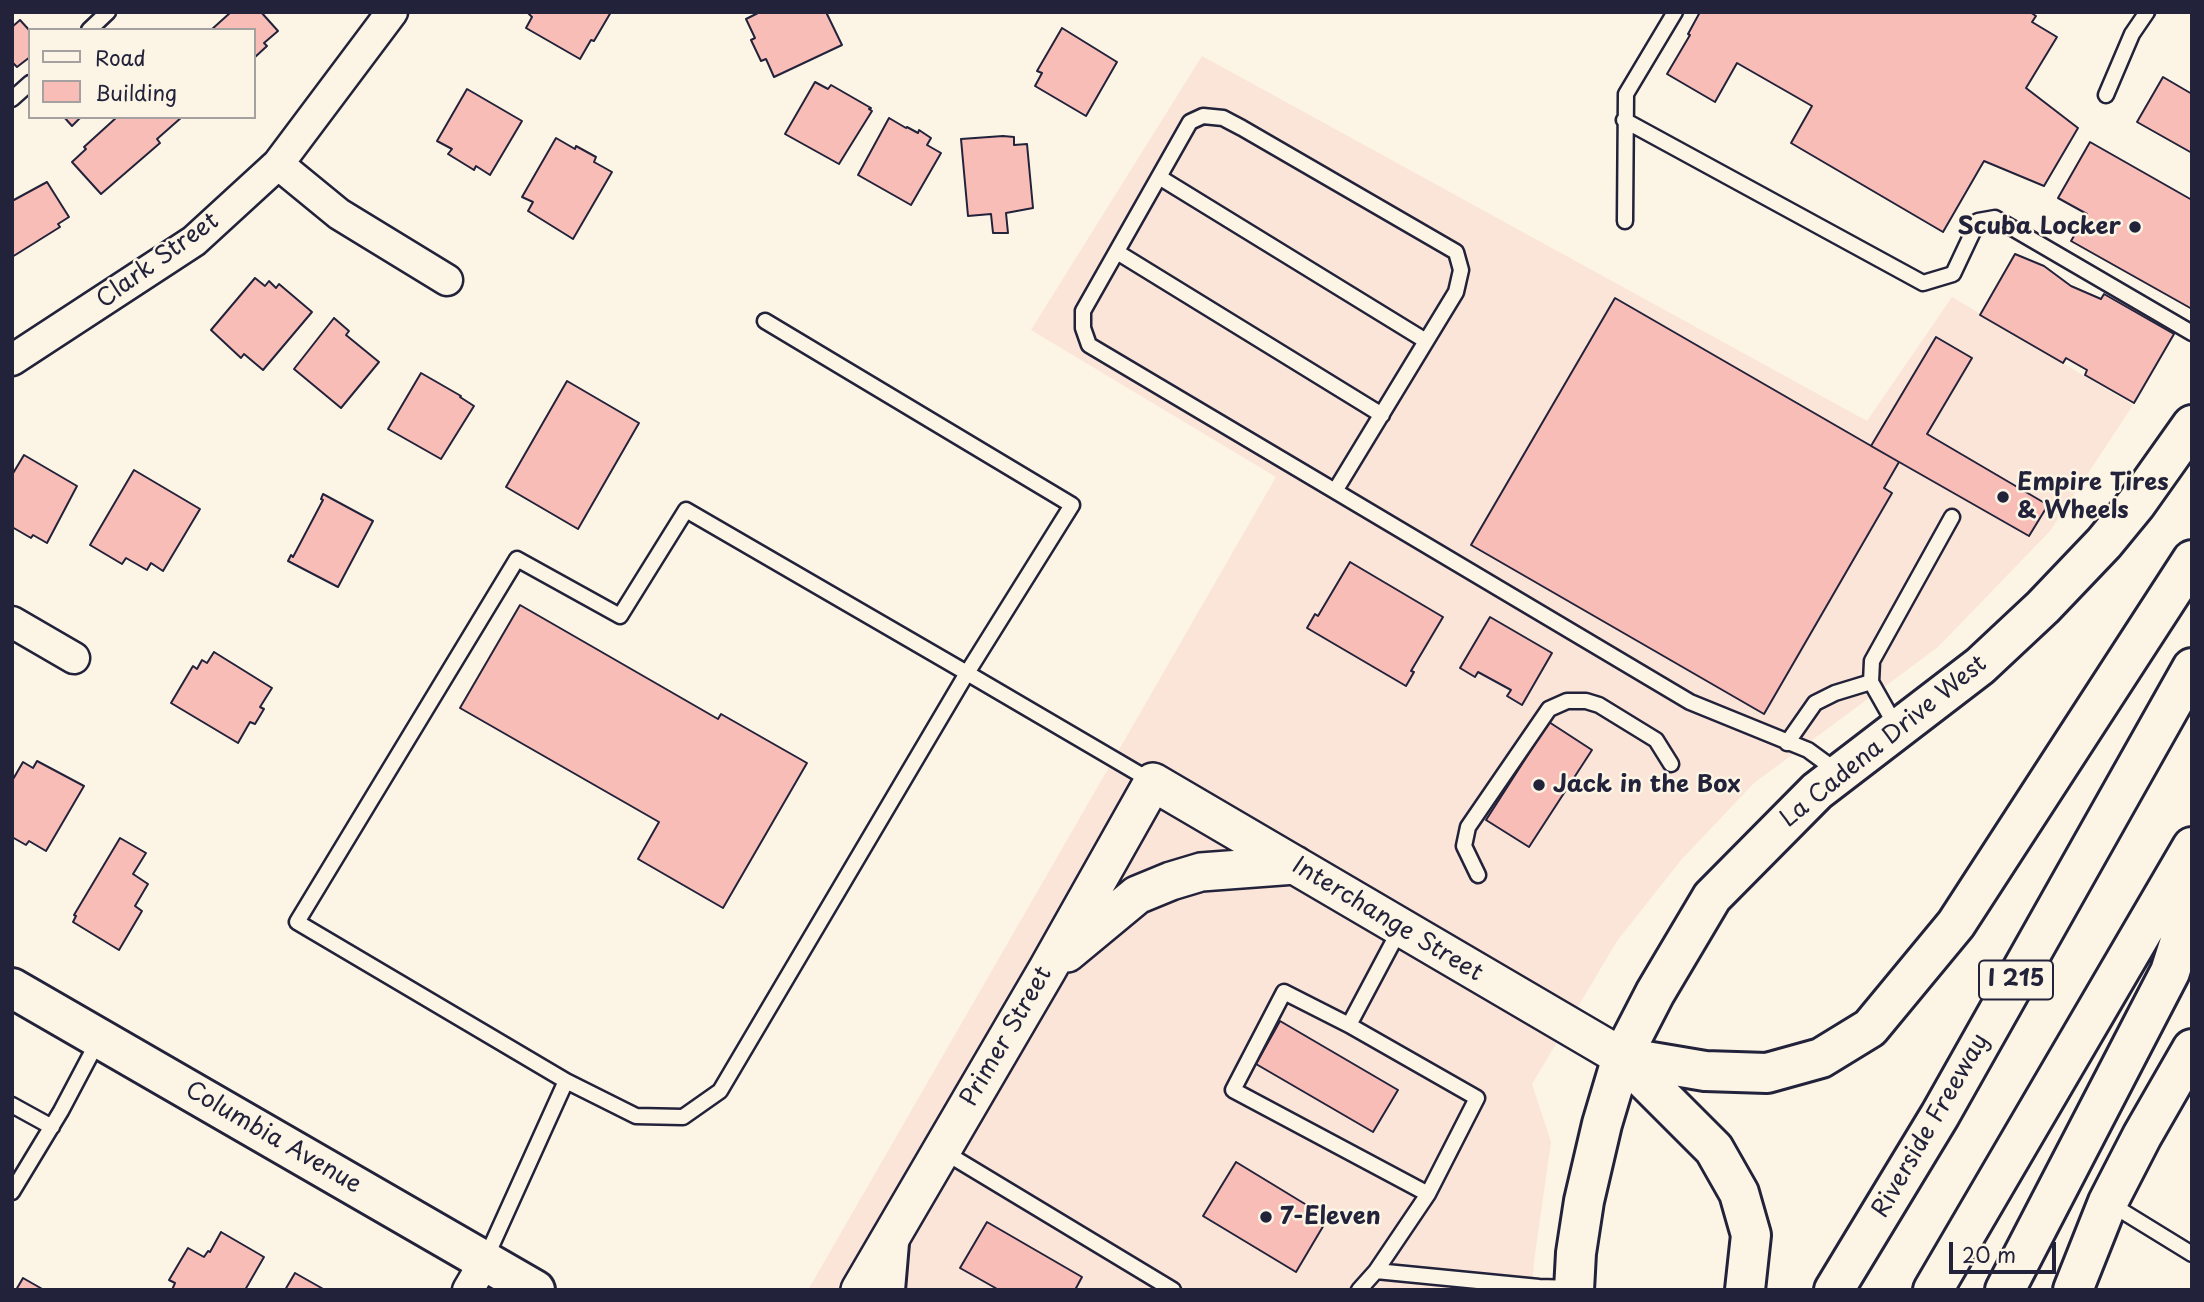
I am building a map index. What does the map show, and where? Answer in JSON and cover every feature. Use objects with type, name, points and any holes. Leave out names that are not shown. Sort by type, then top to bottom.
[{"type":"main road","name":"La Cadena Drive West","points":[[1574,1289],[1584,1201],[1602,1124],[1622,1057],[1655,993],[1712,897],[1817,791],[1980,666],[2043,607],[2104,543],[2144,493],[2192,425]]},
{"type":"main road","points":[[1622,1057],[1705,1071],[1767,1073],[1821,1058],[1870,1028],[1956,924],[2192,560]]},
{"type":"main road","name":"Riverside Freeway","points":[[1834,1290],[1940,1115],[2192,668]]},
{"type":"main road","points":[[1933,1290],[2192,847]]},
{"type":"main road","points":[[2005,1290],[2170,972],[2192,903]]},
{"type":"main road","name":"Columbia Avenue","points":[[12,988],[99,1038],[477,1275],[534,1290]]},
{"type":"main road","points":[[2074,1290],[2108,1202],[2192,1049]]},
{"type":"main road","points":[[1622,1057],[1714,1149],[1739,1193],[1751,1236],[1745,1290]]},
{"type":"main road","points":[[885,1290],[889,1243]]},
{"type":"street","name":"Clark Street","points":[[12,360],[194,241],[278,164],[392,12]]},
{"type":"street","points":[[278,164],[339,214],[447,280]]},
{"type":"street","points":[[12,622],[74,658]]},
{"type":"street","name":"Interchange Street","points":[[1153,782],[1622,1057]]},
{"type":"street","name":"Primer Street","points":[[860,1290],[1047,970],[1153,782]]},
{"type":"street","points":[[1047,970],[1137,895],[1201,872],[1295,865]]},
{"type":"lane","points":[[91,28],[108,12]]},
{"type":"lane","points":[[1625,221],[1626,94],[1675,12]]},
{"type":"lane","points":[[2106,95],[2132,34],[2147,12]]},
{"type":"lane","points":[[12,99],[28,85]]},
{"type":"lane","points":[[1335,491],[1455,292],[1461,270],[1456,252],[1223,118],[1203,116],[1190,122],[1083,311],[1083,328],[1089,345],[1690,702],[1808,750],[1839,773]]},
{"type":"lane","points":[[1624,120],[1923,283],[1954,274],[1978,221],[1995,218],[2192,333]]},
{"type":"lane","points":[[1159,177],[1426,341]]},
{"type":"lane","points":[[1117,252],[1382,415]]},
{"type":"lane","points":[[765,321],[1072,505],[967,673],[720,1091],[683,1117],[636,1116],[566,1081],[297,922],[516,559],[620,616],[686,510],[967,673],[1153,782]]},
{"type":"lane","points":[[1897,729],[1871,682],[1872,661],[1880,642],[1952,517]]},
{"type":"lane","points":[[1787,743],[1815,703],[1835,693],[1871,682]]},
{"type":"lane","points":[[1478,875],[1464,846],[1468,827],[1549,709],[1567,701],[1586,701],[1600,705],[1656,740],[1671,764]]},
{"type":"lane","points":[[1349,1025],[1401,928]]},
{"type":"lane","points":[[1359,1290],[1376,1271],[1427,1194],[1477,1098],[1349,1025],[1284,992],[1233,1090],[1427,1194]]},
{"type":"lane","points":[[12,1192],[52,1127],[99,1038]]},
{"type":"lane","points":[[477,1275],[566,1081]]},
{"type":"lane","points":[[12,1105],[52,1127]]},
{"type":"lane","points":[[941,1150],[1173,1290]]},
{"type":"lane","points":[[2108,1202],[2192,1254]]},
{"type":"lane","points":[[1376,1271],[1574,1289]]},
{"type":"shaded area","points":[[1202,56],[1867,421],[1952,297],[2133,405],[2050,531],[1938,647],[1754,783],[1681,860],[1617,941],[1532,1084],[1551,1142],[1532,1290],[808,1290],[1276,477],[1031,330]]},
{"type":"building","points":[[231,12],[261,12],[278,31],[264,43],[267,46],[256,56],[256,28],[213,28]]},
{"type":"building","points":[[527,12],[611,12],[580,59],[526,28],[532,17]]},
{"type":"building","points":[[760,12],[826,12],[842,45],[774,77],[766,59],[761,61],[751,40],[755,38],[746,19]]},
{"type":"building","points":[[1700,12],[2030,12],[2036,16],[2032,22],[2057,37],[2026,88],[2078,128],[2044,186],[1984,161],[1943,232],[1791,143],[1812,106],[1737,63],[1715,102],[1667,74]]},
{"type":"building","points":[[20,20],[28,29],[28,59],[17,67],[12,62],[12,27]]},
{"type":"building","points":[[1062,28],[1117,62],[1086,116],[1035,86],[1042,73],[1037,71]]},
{"type":"building","points":[[2163,77],[2192,94],[2192,153],[2137,122]]},
{"type":"building","points":[[815,82],[828,89],[831,85],[872,111],[839,164],[785,134]]},
{"type":"building","points":[[467,89],[522,121],[490,175],[476,166],[474,170],[448,154],[452,149],[437,141]]},
{"type":"building","points":[[889,118],[931,138],[927,145],[941,153],[911,205],[858,175]]},
{"type":"building","points":[[66,119],[79,119],[72,126]]},
{"type":"building","points":[[115,119],[180,119],[157,139],[160,143],[101,194],[72,162],[86,149],[84,147]]},
{"type":"building","points":[[1014,137],[1014,145],[1027,144],[1033,208],[1006,213],[1008,233],[993,233],[991,214],[968,216],[961,139]]},
{"type":"building","points":[[556,138],[596,157],[594,162],[612,172],[573,239],[528,211],[533,202],[522,197]]},
{"type":"building","name":"Scuba Locker","points":[[2090,142],[2192,200],[2192,309],[2071,241],[2087,214],[2058,198]]},
{"type":"building","points":[[47,182],[69,217],[58,224],[60,227],[12,257],[12,201]]},
{"type":"building","points":[[2015,254],[2044,266],[2071,286],[2101,299],[2104,294],[2174,334],[2134,403],[2085,375],[2087,370],[2066,358],[2063,363],[1980,315]]},
{"type":"building","points":[[255,278],[265,286],[269,281],[276,288],[279,284],[312,312],[263,370],[244,354],[241,358],[211,330]]},
{"type":"building","points":[[1615,298],[1899,462],[1884,488],[1892,493],[1764,714],[1471,545]]},
{"type":"building","points":[[334,318],[349,331],[346,335],[379,362],[341,408],[294,369]]},
{"type":"building","points":[[1936,337],[1972,358],[1927,434],[2048,505],[2029,536],[1871,446]]},
{"type":"building","points":[[421,373],[474,406],[441,459],[388,429]]},
{"type":"building","points":[[567,381],[639,423],[578,529],[506,487]]},
{"type":"building","points":[[24,455],[77,486],[47,543],[33,535],[31,538],[12,527],[12,475]]},
{"type":"building","points":[[134,470],[200,509],[163,571],[151,563],[147,570],[126,558],[122,564],[90,545]]},
{"type":"building","points":[[323,494],[373,521],[338,587],[288,561],[291,555],[293,557],[323,500]]},
{"type":"building","points":[[1350,562],[1443,617],[1411,671],[1414,672],[1406,686],[1307,628],[1315,614],[1318,616]]},
{"type":"building","points":[[520,605],[718,719],[721,714],[807,763],[723,908],[638,859],[659,822],[460,708]]},
{"type":"building","points":[[1490,617],[1552,653],[1522,705],[1507,696],[1511,690],[1478,672],[1475,677],[1460,668]]},
{"type":"building","points":[[214,652],[272,688],[260,707],[264,709],[255,724],[250,722],[238,743],[171,703],[193,666],[197,669],[202,660],[207,663]]},
{"type":"building","name":"Jack in the Box","points":[[1549,722],[1592,750],[1529,847],[1486,820]]},
{"type":"building","points":[[37,761],[84,786],[46,851],[29,841],[26,845],[12,837],[12,781],[23,762],[33,768]]},
{"type":"building","points":[[120,838],[146,853],[133,874],[148,884],[135,906],[142,911],[119,950],[73,922],[76,916],[74,915]]},
{"type":"building","points":[[1280,1021],[1398,1090],[1373,1132],[1256,1064]]},
{"type":"building","name":"7-Eleven","points":[[1236,1162],[1328,1218],[1296,1272],[1203,1216]]},
{"type":"building","points":[[987,1222],[1082,1277],[1075,1290],[999,1290],[960,1268]]},
{"type":"building","points":[[221,1232],[264,1257],[245,1290],[172,1290],[175,1283],[169,1280],[188,1248],[204,1257],[210,1252]]},
{"type":"building","points":[[295,1273],[325,1290],[285,1290]]},
{"type":"building","points":[[23,1278],[44,1290],[16,1290]]},
{"type":"place","name":"Scuba Locker","points":[[2135,227]]},
{"type":"place","name":"Empire Tires & Wheels","points":[[2003,497]]},
{"type":"place","name":"Jack in the Box","points":[[1539,785]]},
{"type":"place","name":"7-Eleven","points":[[1266,1217]]}]
